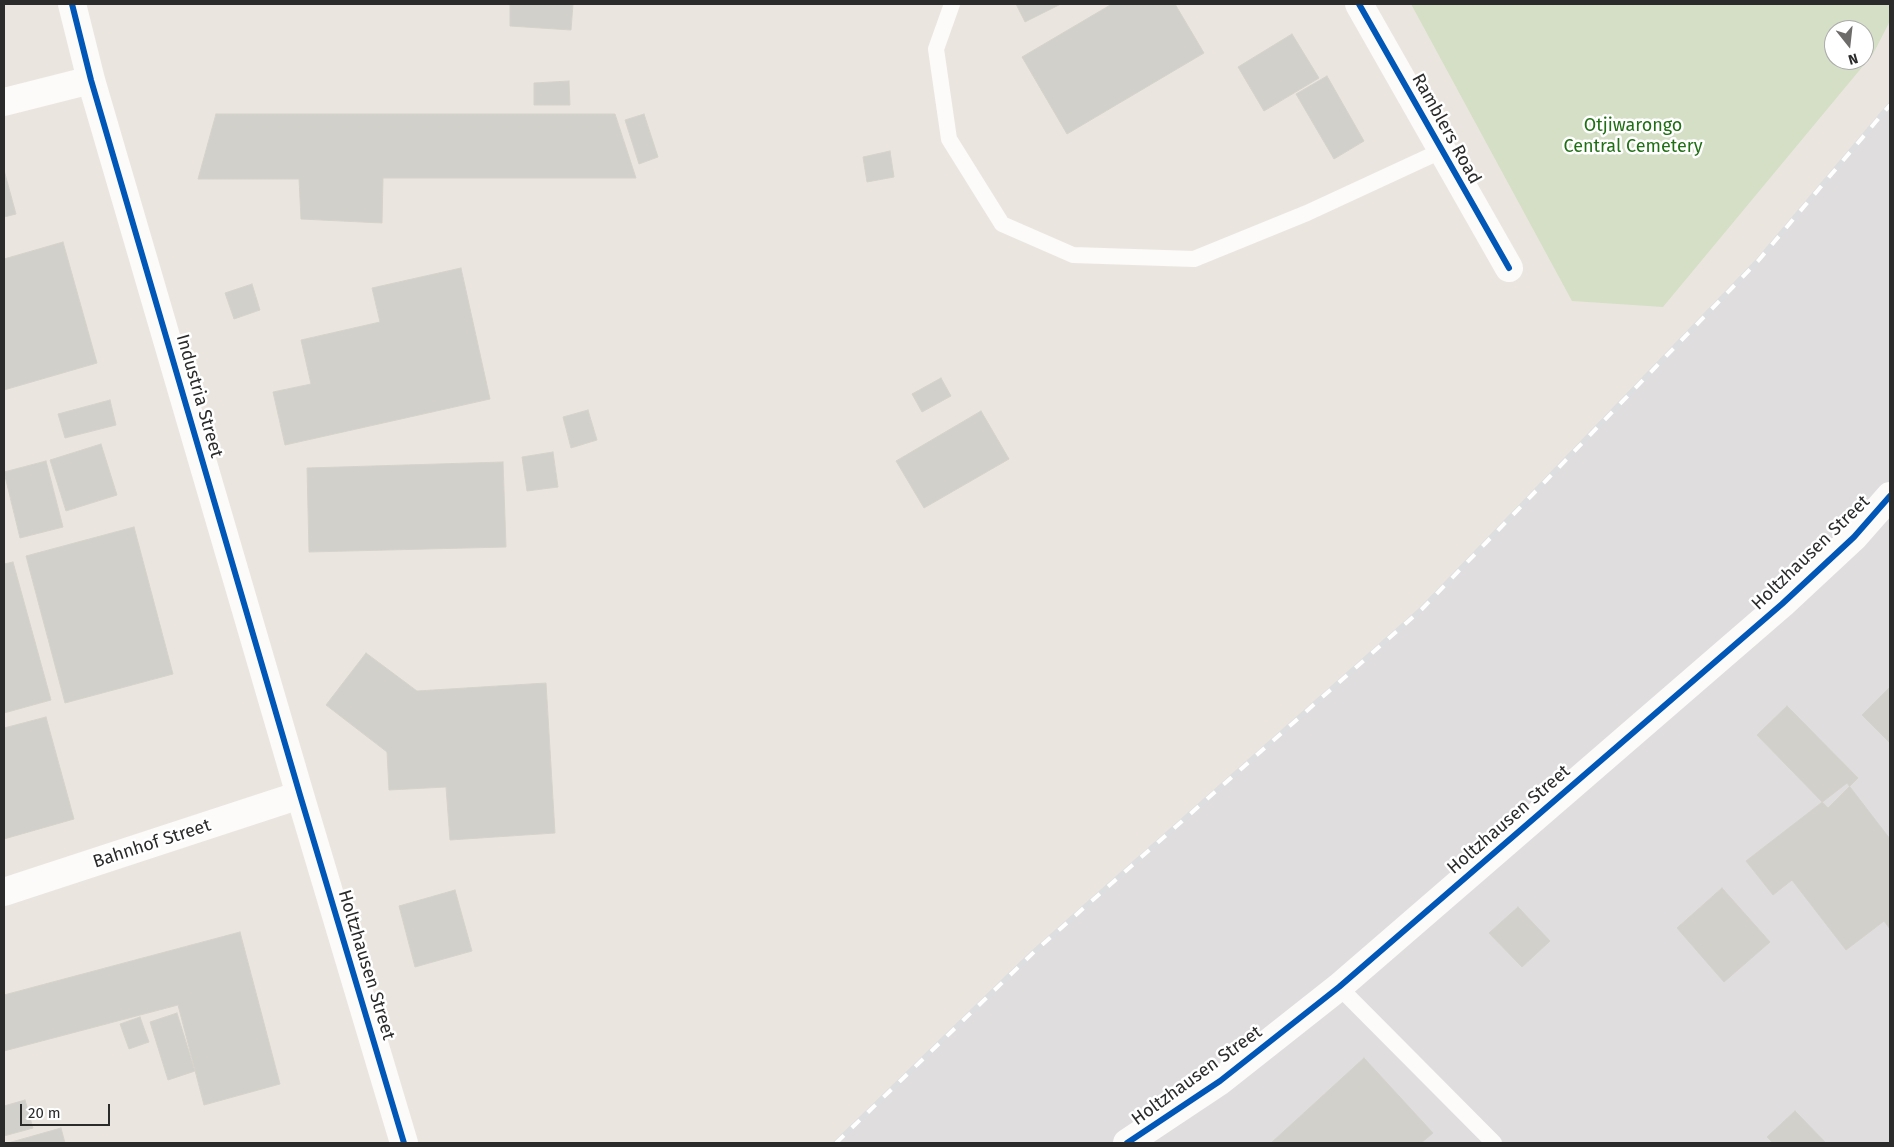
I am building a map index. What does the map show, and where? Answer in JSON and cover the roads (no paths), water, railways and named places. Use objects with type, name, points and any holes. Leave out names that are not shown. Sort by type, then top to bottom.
[{"type":"street","name":"Industria Street","points":[[72,4],[91,80],[300,795]]},
{"type":"street","name":"Ramblers Road","points":[[1359,4],[1509,268]]},
{"type":"street","points":[[4,102],[91,80]]},
{"type":"street","name":"Holtzhausen Street","points":[[1127,1143],[1220,1081],[1339,987],[1782,604],[1854,537],[1890,496]]},
{"type":"street","name":"Bahnhof Street","points":[[4,892],[300,795]]},
{"type":"street","name":"Holtzhausen Street","points":[[300,795],[404,1143]]},
{"type":"lane","points":[[952,4],[936,50],[949,139],[1002,224],[1073,255],[1194,259],[1307,213],[1441,151]]},
{"type":"lane","points":[[1339,987],[1494,1143]]},
{"type":"railway","points":[[836,1143],[1034,952],[1422,609],[1758,261],[1890,105]]},
{"type":"park label","name":"Otjiwarongo Central Cemetery","points":[[1633,136]]}]
